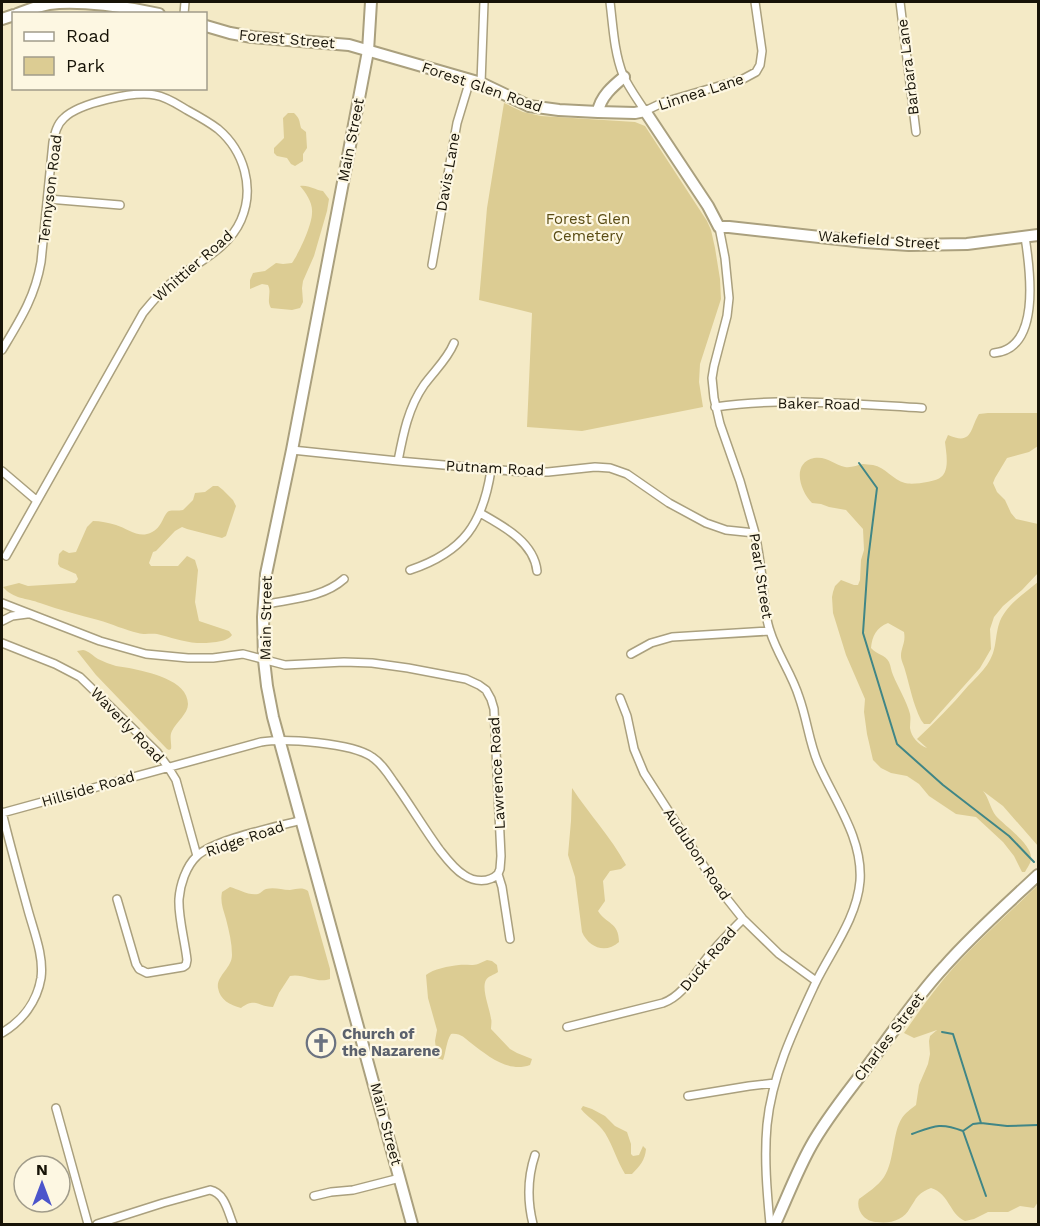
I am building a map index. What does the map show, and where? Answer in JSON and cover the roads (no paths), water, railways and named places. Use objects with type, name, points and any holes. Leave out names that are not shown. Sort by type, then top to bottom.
[{"type":"street","name":"Main Street","points":[[371,2],[368,51],[292,450],[269,558],[263,605],[264,660],[270,701],[280,741],[412,1224]]},
{"type":"street","points":[[481,83],[484,2]]},
{"type":"street","name":"Pearl Street","points":[[610,2],[617,55],[624,77],[708,206],[719,227],[729,298],[727,316],[714,366],[712,385],[715,407],[755,533],[770,631],[798,694],[814,754],[849,828],[860,860],[856,900],[790,1039],[775,1083],[766,1141],[770,1224]]},
{"type":"street","name":"Linnea Lane","points":[[645,111],[670,100],[743,79],[756,72],[760,65],[762,51],[755,2]]},
{"type":"street","name":"Barbara Lane","points":[[900,2],[916,132]]},
{"type":"street","points":[[22,12],[56,4],[111,4],[149,12]]},
{"type":"street","name":"Forest Street","points":[[207,26],[240,36],[341,44],[368,51]]},
{"type":"street","name":"Forest Glen Road","points":[[368,51],[481,83],[535,107],[598,112],[645,111]]},
{"type":"street","points":[[598,112],[606,94],[624,77]]},
{"type":"street","name":"Davis Lane","points":[[432,265],[457,123],[470,80]]},
{"type":"street","name":"Tennyson Road","points":[[2,350],[36,286],[41,262],[53,142],[58,125],[72,110],[88,104],[156,92]]},
{"type":"street","name":"Whittier Road","points":[[6,556],[120,352],[148,307],[172,282],[227,241],[238,227],[244,211],[247,197],[246,177],[240,157],[233,145],[209,122],[156,92]]},
{"type":"street","points":[[48,199],[120,205]]},
{"type":"street","name":"Wakefield Street","points":[[719,227],[909,245],[967,244],[1038,236]]},
{"type":"street","points":[[994,354],[1020,345],[1030,330],[1034,318],[1034,297],[1025,237]]},
{"type":"street","points":[[398,461],[403,433],[412,408],[424,385],[448,357],[454,344]]},
{"type":"street","name":"Baker Road","points":[[715,407],[808,402],[922,408]]},
{"type":"street","name":"Putnam Road","points":[[292,450],[491,470],[536,472],[595,467],[616,469],[669,503],[706,523],[726,530],[755,533]]},
{"type":"street","points":[[410,570],[427,564],[451,549],[470,530],[480,513],[491,470]]},
{"type":"street","points":[[2,471],[36,500]]},
{"type":"street","points":[[480,513],[519,539],[532,553],[537,571]]},
{"type":"street","points":[[263,605],[321,592],[334,587],[344,579]]},
{"type":"street","name":"Lawrence Road","points":[[2,605],[126,650],[146,654],[188,658],[213,658],[243,654],[285,665],[344,662],[383,664],[475,682],[488,694],[493,704],[501,856],[498,874],[510,939]]},
{"type":"street","points":[[2,621],[12,616],[30,614]]},
{"type":"street","points":[[631,654],[651,643],[672,637],[770,631]]},
{"type":"street","name":"Waverly Road","points":[[2,643],[55,664],[80,677],[157,752],[178,787],[197,856]]},
{"type":"street","name":"Audubon Road","points":[[620,698],[628,720],[634,749],[644,773],[716,885],[743,919],[779,954],[816,981]]},
{"type":"street","name":"Hillside Road","points":[[2,812],[261,742],[334,745],[356,749],[369,755],[383,767],[428,834],[454,867],[467,877],[476,880],[492,879],[498,874]]},
{"type":"street","points":[[2,812],[38,944],[42,971],[32,1004],[18,1021],[2,1032]]},
{"type":"street","name":"Ridge Road","points":[[117,899],[136,963],[142,972],[151,973],[183,967],[187,960],[180,897],[187,872],[197,856],[207,849],[228,841],[302,820]]},
{"type":"street","name":"Charles Street","points":[[775,1224],[815,1139],[917,1000],[954,955],[1038,875]]},
{"type":"street","name":"Duck Road","points":[[567,1027],[663,1003],[674,998],[743,919]]},
{"type":"street","points":[[688,1096],[775,1083]]},
{"type":"street","points":[[56,1107],[88,1224]]},
{"type":"street","points":[[533,1224],[528,1187],[535,1155]]},
{"type":"street","points":[[314,1196],[329,1192],[350,1191],[400,1178]]},
{"type":"street","points":[[97,1224],[210,1190],[216,1191],[222,1197],[233,1224]]},
{"type":"waterway","points":[[859,463],[877,488],[868,560],[863,633],[897,744],[943,785],[1009,836],[1034,862]]},
{"type":"waterway","points":[[942,1032],[953,1034],[981,1123],[1007,1126],[1038,1125]]},
{"type":"waterway","points":[[981,1123],[973,1124],[963,1131],[986,1196]]},
{"type":"waterway","points":[[912,1134],[937,1126],[963,1131]]},
{"type":"place","name":"Church of the Nazarene","points":[[321,1043]]},
{"type":"park label","name":"Forest Glen Cemetery","points":[[588,228]]}]
